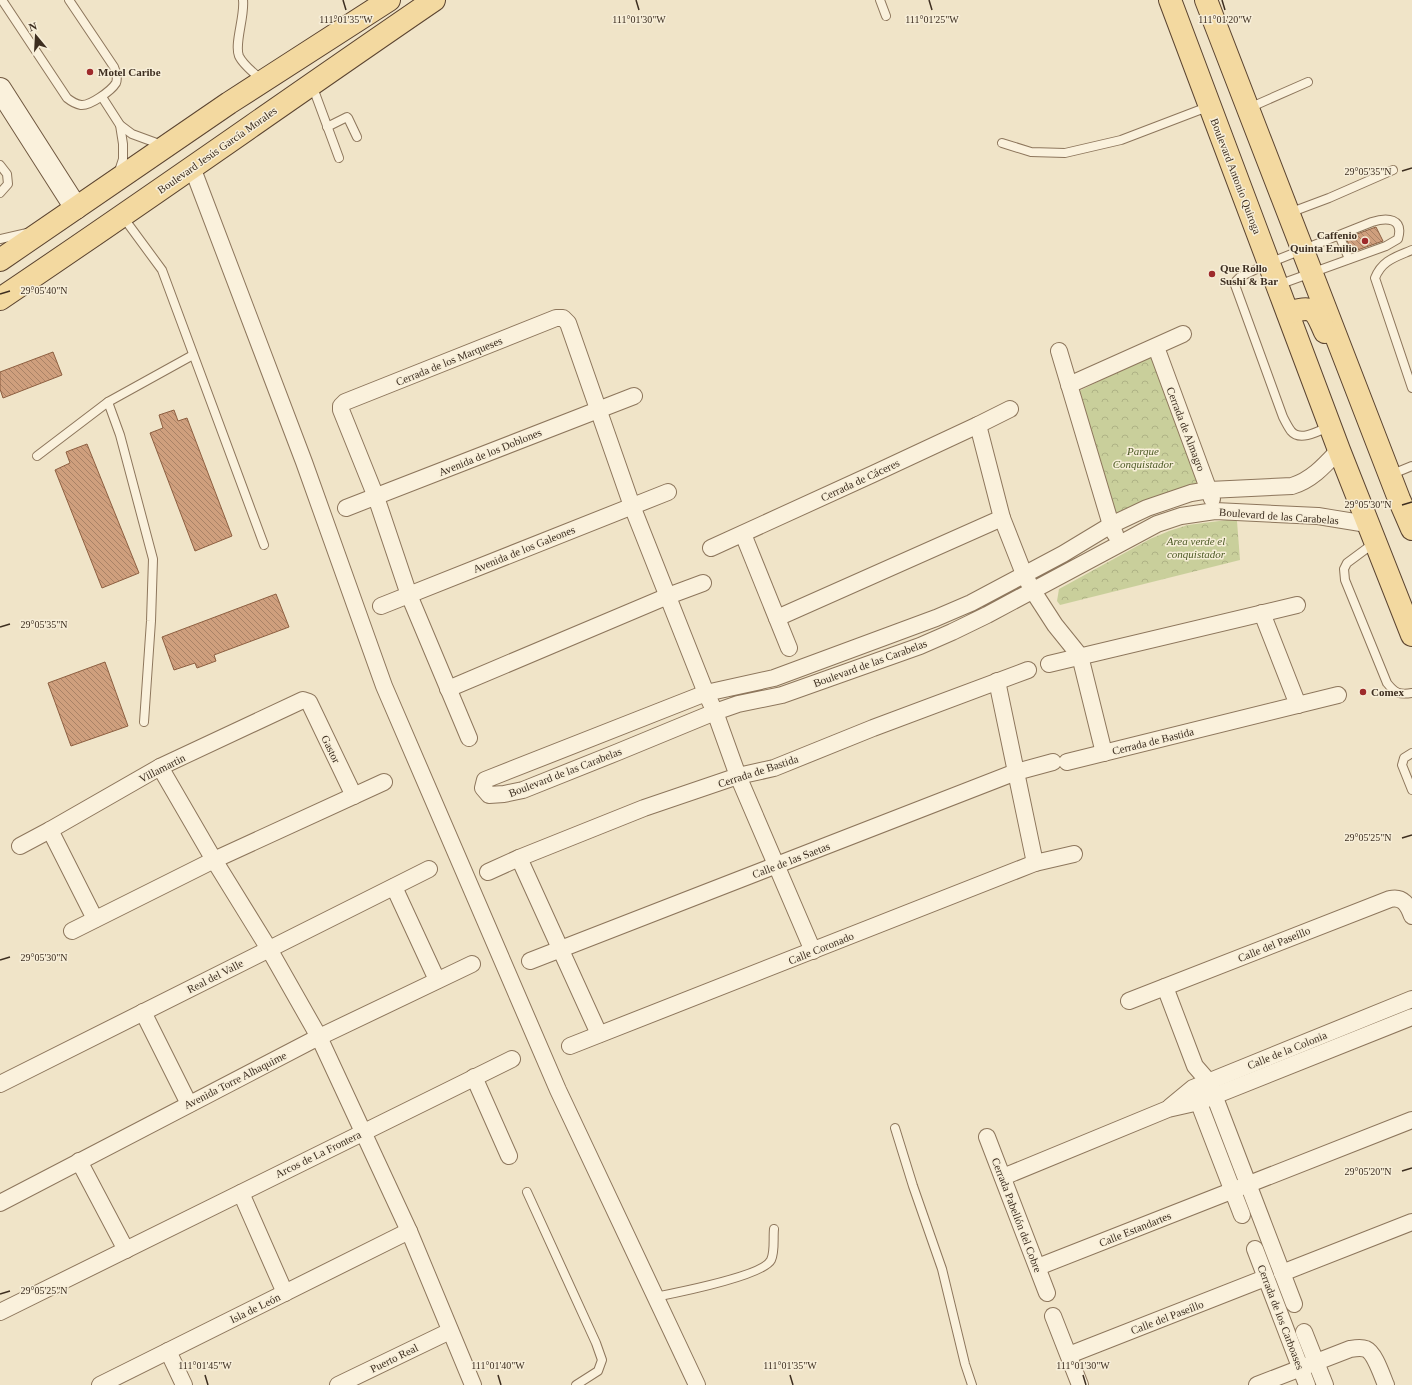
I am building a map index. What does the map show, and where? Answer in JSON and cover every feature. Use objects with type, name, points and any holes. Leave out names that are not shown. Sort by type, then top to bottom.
[{"type":"main road","points":[[0,260],[165,146],[389,0]]},
{"type":"main road","name":"Boulevard Jesús García Morales","points":[[0,299],[123,216],[434,0]]},
{"type":"main road","name":"Boulevard Antonio Quiroga","points":[[1170,0],[1339,450],[1412,635]]},
{"type":"main road","points":[[1206,0],[1337,340],[1412,529]]},
{"type":"main road","points":[[1288,313],[1300,309],[1310,309],[1316,312],[1337,362],[1355,385]]},
{"type":"street","points":[[0,89],[76,208]]},
{"type":"street","points":[[192,167],[304,462],[384,686],[558,1090],[697,1385]]},
{"type":"street","name":"Cerrada de los Marqueses","points":[[469,738],[409,595],[376,498],[341,410],[341,406],[345,402],[556,318],[563,318],[568,323],[632,506],[706,694],[715,712],[738,776],[813,951]]},
{"type":"street","points":[[1069,385],[1183,334]]},
{"type":"street","name":"Cerrada de Almagro","points":[[1156,347],[1209,490],[1214,511]]},
{"type":"street","points":[[1059,351],[1111,525],[1120,544]]},
{"type":"street","name":"Avenida de los Doblones","points":[[346,508],[376,498],[634,396]]},
{"type":"street","name":"Cerrada de Cáceres","points":[[710,548],[978,426],[1010,409]]},
{"type":"street","points":[[978,426],[1002,518],[1024,574]]},
{"type":"street","name":"Boulevard de las Carabelas","points":[[1339,450],[1317,473],[1301,483],[1292,486],[1209,490],[1191,493],[1147,508],[1111,525],[1063,554],[971,603],[936,618],[813,665],[774,678],[706,694],[485,780],[482,788],[489,795],[523,790],[715,712],[738,704],[782,695],[920,646],[952,632],[1033,591],[1157,524],[1181,516],[1214,511],[1318,516],[1371,533]]},
{"type":"street","name":"Avenida de los Galeones","points":[[381,606],[668,492]]},
{"type":"street","points":[[777,618],[1002,518]]},
{"type":"street","points":[[743,534],[789,648]]},
{"type":"street","name":"Cerrada de Bastida","points":[[1024,574],[1055,625],[1080,656],[1104,753],[1338,695]]},
{"type":"street","points":[[448,689],[668,596],[703,583]]},
{"type":"street","points":[[1048,664],[1297,605]]},
{"type":"street","points":[[1262,613],[1298,705]]},
{"type":"street","name":"Cerrada de Bastida","points":[[488,872],[644,808],[738,776],[774,768],[1028,670]]},
{"type":"street","points":[[997,681],[1035,863]]},
{"type":"street","name":"Villamartin","points":[[20,846],[160,767],[303,700],[309,702]]},
{"type":"street","name":"Gastor","points":[[309,702],[354,796]]},
{"type":"street","name":"Calle de las Saetas","points":[[530,961],[1016,772],[1104,753]]},
{"type":"street","points":[[160,767],[214,860],[269,949],[319,1037],[409,1231],[472,1385]]},
{"type":"street","points":[[72,931],[214,860],[384,782]]},
{"type":"street","points":[[50,830],[95,919]]},
{"type":"street","name":"Calle Coronado","points":[[570,1046],[1035,863],[1074,854]]},
{"type":"street","points":[[519,858],[599,1034]]},
{"type":"street","name":"Real del Valle","points":[[0,1084],[429,869]]},
{"type":"street","points":[[394,887],[437,980]]},
{"type":"street","name":"Calle del Paseíllo","points":[[1129,1001],[1390,898],[1401,899],[1408,906],[1412,916]]},
{"type":"street","name":"Avenida Torre Alhaquime","points":[[0,1203],[319,1037],[472,964]]},
{"type":"street","points":[[1165,988],[1195,1066],[1211,1089],[1294,1304]]},
{"type":"street","name":"Calle de la Colonia","points":[[1211,1089],[1412,999]]},
{"type":"street","points":[[143,1012],[189,1104]]},
{"type":"street","name":"Calle de la Colonia","points":[[1003,1177],[1168,1109],[1211,1089],[1412,1017]]},
{"type":"street","name":"Arcos de La Frontera","points":[[126,1250],[512,1059]]},
{"type":"street","points":[[1195,1066],[1196,1095],[1242,1215]]},
{"type":"street","points":[[474,1077],[509,1156]]},
{"type":"street","name":"Calle Estandartes","points":[[1038,1267],[1412,1120]]},
{"type":"street","name":"Cerrada Pabellón del Cobre","points":[[987,1137],[1047,1292]]},
{"type":"street","points":[[0,1312],[126,1250],[79,1161]]},
{"type":"street","points":[[241,1192],[285,1293]]},
{"type":"street","points":[[1282,1273],[1412,1222]]},
{"type":"street","name":"Isla de León","points":[[100,1385],[409,1231]]},
{"type":"street","name":"Cerrada de los Carboases","points":[[1255,1249],[1307,1385]]},
{"type":"street","name":"Calle del Paseíllo","points":[[1069,1355],[1265,1278]]},
{"type":"street","points":[[1053,1316],[1080,1385]]},
{"type":"street","name":"Puerto Real","points":[[338,1385],[450,1331]]},
{"type":"street","name":"Cerrada de los Carboases","points":[[1304,1332],[1325,1385]]},
{"type":"street","points":[[1257,1385],[1350,1348],[1361,1348],[1368,1350],[1374,1357],[1386,1385]]},
{"type":"street","points":[[168,1351],[184,1385]]},
{"type":"lane","points":[[2,0],[67,98],[73,103],[83,105],[102,97],[116,83],[117,75],[114,68],[69,0]]},
{"type":"lane","points":[[243,0],[243,16],[238,45],[239,55],[263,81]]},
{"type":"lane","points":[[880,0],[886,16]]},
{"type":"lane","points":[[1248,109],[1308,82]]},
{"type":"lane","points":[[311,84],[339,158]]},
{"type":"lane","points":[[102,97],[120,125],[132,134],[165,146]]},
{"type":"lane","points":[[1002,143],[1031,152],[1065,153],[1121,140],[1210,106]]},
{"type":"lane","points":[[327,127],[346,117],[348,118],[357,137]]},
{"type":"lane","points":[[114,181],[123,159],[123,144],[120,125]]},
{"type":"lane","points":[[0,165],[7,174],[8,184],[0,194]]},
{"type":"lane","points":[[1288,214],[1393,170]]},
{"type":"lane","points":[[123,216],[162,270],[264,544]]},
{"type":"lane","points":[[1277,285],[1386,246],[1398,239],[1400,232],[1398,226],[1393,220],[1383,218],[1303,251],[1269,263],[1240,277],[1236,281],[1235,285],[1283,417],[1292,432],[1300,436],[1310,435],[1330,426]]},
{"type":"lane","points":[[0,239],[47,228]]},
{"type":"lane","points":[[1339,235],[1349,259]]},
{"type":"lane","points":[[1412,250],[1388,261],[1378,270],[1375,278],[1412,388]]},
{"type":"lane","points":[[36,456],[108,402],[193,355]]},
{"type":"lane","points":[[108,402],[120,435],[153,559],[151,620],[144,722]]},
{"type":"lane","points":[[1390,475],[1412,466]]},
{"type":"lane","points":[[1371,533],[1347,563],[1344,569],[1344,580],[1387,683],[1394,691],[1404,694],[1412,694]]},
{"type":"lane","points":[[1412,753],[1404,758],[1402,765],[1412,790]]},
{"type":"lane","points":[[895,1128],[913,1186],[942,1269],[972,1385]]},
{"type":"lane","points":[[527,1192],[596,1343],[602,1360],[598,1371],[576,1385]]},
{"type":"lane","points":[[655,1297],[722,1281],[763,1268],[771,1260],[773,1252],[774,1229]]},
{"type":"green space","name":"Parque Conquistador","points":[[1151,356],[1199,484],[1115,514],[1079,391]]},
{"type":"green space","name":"Area verde el conquistador","points":[[1227,520],[1237,521],[1240,560],[1060,605],[1057,601],[1059,589],[1150,539],[1188,525]]},
{"type":"building","name":"Caffenio Quinta Emilio","points":[[1376,227],[1383,241],[1352,252],[1346,238]]},
{"type":"building","points":[[53,352],[62,375],[3,398],[0,389],[0,372]]},
{"type":"building","points":[[174,410],[178,421],[187,418],[232,536],[195,551],[150,433],[163,428],[159,415]]},
{"type":"building","points":[[87,444],[139,573],[102,588],[55,470],[70,463],[66,452]]},
{"type":"building","points":[[276,594],[289,627],[214,655],[216,661],[197,668],[195,663],[174,670],[162,637]]},
{"type":"building","points":[[105,662],[128,726],[71,746],[48,683]]},
{"type":"place","name":"Motel Caribe","points":[[90,72]]},
{"type":"place","name":"Caffenio Quinta Emilio","points":[[1365,241]]},
{"type":"place","name":"Que Rollo Sushi & Bar","points":[[1212,274]]},
{"type":"place","name":"Comex","points":[[1363,692]]}]
